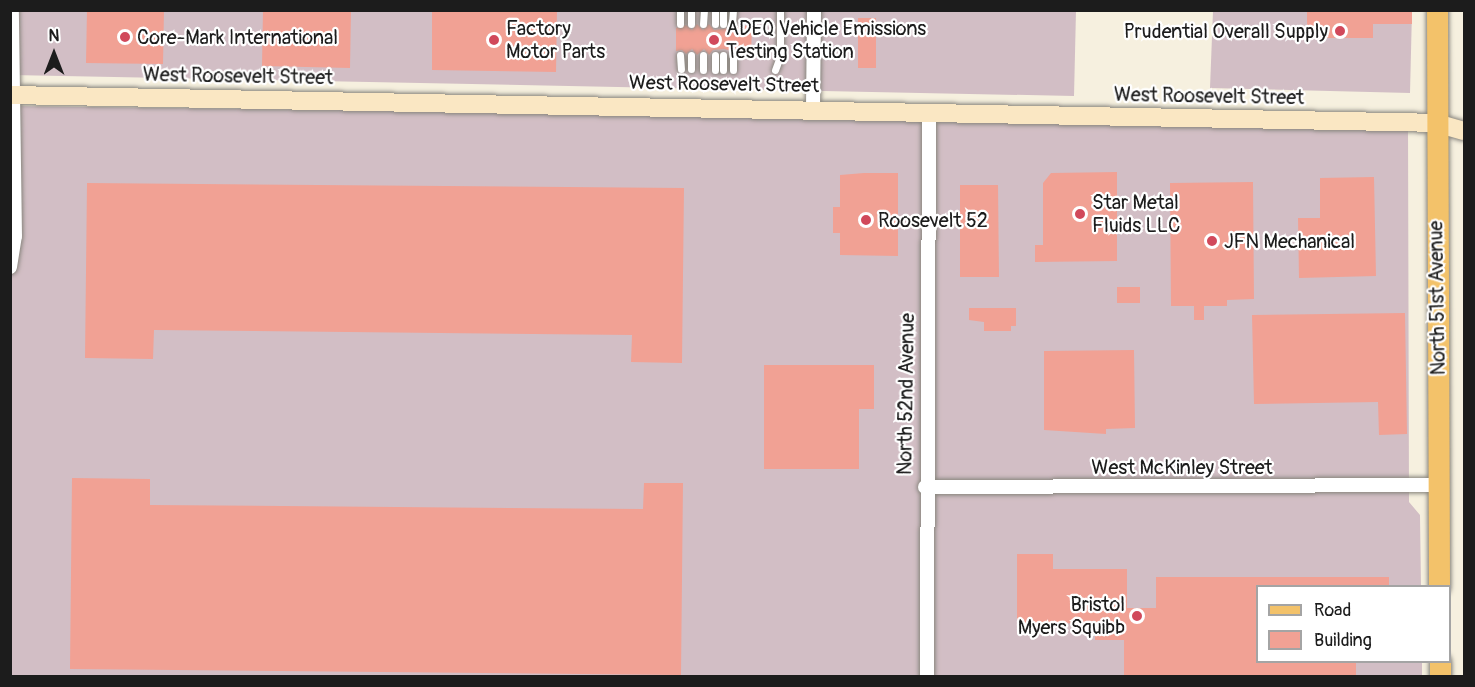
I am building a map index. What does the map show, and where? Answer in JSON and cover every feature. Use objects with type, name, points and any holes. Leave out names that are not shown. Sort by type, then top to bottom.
[{"type":"main road","name":"North 51st Avenue","points":[[1437,10],[1439,585]]},
{"type":"street","points":[[10,267],[15,236],[12,10]]},
{"type":"street","points":[[813,108],[814,10]]},
{"type":"street","name":"West Roosevelt Street","points":[[12,95],[813,108],[929,113],[1436,123],[1464,131]]},
{"type":"street","name":"North 52nd Avenue","points":[[927,676],[925,487],[929,113]]},
{"type":"street","name":"West Roosevelt Street","points":[[1436,123],[1464,116]]},
{"type":"street","name":"West McKinley Street","points":[[925,487],[1438,485]]},
{"type":"lane","points":[[680,10],[680,24]]},
{"type":"lane","points":[[691,10],[691,24]]},
{"type":"lane","points":[[704,10],[704,24]]},
{"type":"lane","points":[[714,10],[719,24],[723,10]]},
{"type":"lane","points":[[732,10],[732,24]]},
{"type":"lane","points":[[775,70],[780,56],[780,10]]},
{"type":"lane","points":[[680,55],[681,69]]},
{"type":"lane","points":[[691,55],[691,69]]},
{"type":"lane","points":[[704,55],[704,70]]},
{"type":"lane","points":[[719,55],[719,70]]},
{"type":"lane","points":[[733,56],[733,70]]},
{"type":"shaded area","points":[[11,11],[1076,11],[1074,96],[11,75]]},
{"type":"shaded area","points":[[1213,11],[1412,11],[1410,93],[1210,88]]},
{"type":"shaded area","points":[[10,106],[1408,123],[1409,502],[1420,515],[1421,585],[1256,585],[1256,663],[1422,663],[1422,676],[11,676]]},
{"type":"building","name":"Core-Mark International","points":[[87,10],[164,10],[163,64],[86,63]]},
{"type":"building","points":[[263,10],[351,10],[350,68],[262,66]]},
{"type":"building","name":"Factory Motor Parts","points":[[432,10],[557,10],[556,72],[432,70]]},
{"type":"building","name":"Prudential Overall Supply","points":[[1307,10],[1412,10],[1412,24],[1373,24],[1373,38],[1307,38]]},
{"type":"building","points":[[858,18],[876,18],[876,68],[858,68]]},
{"type":"building","name":"ADEQ Vehicle Emissions Testing Station","points":[[697,24],[703,30],[709,24],[714,30],[752,25],[751,56],[724,49],[713,50],[709,55],[704,49],[697,55],[692,49],[686,54],[682,50],[676,51],[676,28],[686,25],[692,30]]},
{"type":"building","name":"Star Metal Fluids LLC","points":[[1117,172],[1117,261],[1035,262],[1035,245],[1043,245],[1043,183],[1051,173]]},
{"type":"building","name":"Roosevelt 52","points":[[898,173],[898,256],[840,255],[840,233],[833,233],[833,207],[840,207],[840,175]]},
{"type":"building","points":[[1374,177],[1376,276],[1299,278],[1298,218],[1320,218],[1320,178]]},
{"type":"building","name":"JFN Mechanical","points":[[1253,182],[1254,299],[1227,300],[1227,306],[1204,306],[1204,320],[1194,320],[1194,306],[1171,306],[1170,183]]},
{"type":"building","points":[[87,183],[684,188],[682,363],[631,362],[632,335],[154,330],[153,359],[85,358]]},
{"type":"building","points":[[960,185],[998,185],[999,277],[960,277]]},
{"type":"building","points":[[1117,287],[1140,287],[1140,303],[1117,303]]},
{"type":"building","points":[[969,308],[1016,308],[1016,326],[1011,326],[1011,331],[984,331],[984,322],[969,320]]},
{"type":"building","points":[[1405,313],[1407,434],[1379,435],[1378,402],[1254,404],[1252,315]]},
{"type":"building","points":[[1134,350],[1135,428],[1106,429],[1106,434],[1044,430],[1044,351]]},
{"type":"building","points":[[764,365],[874,365],[874,409],[859,409],[859,469],[764,469]]},
{"type":"building","points":[[72,478],[150,479],[150,505],[643,509],[644,483],[683,483],[681,675],[70,669]]},
{"type":"building","name":"Bristol Myers Squibb","points":[[1017,554],[1053,554],[1053,569],[1127,569],[1127,608],[1156,608],[1156,577],[1389,577],[1389,585],[1256,585],[1256,663],[1356,663],[1356,676],[1124,676],[1124,640],[1095,640],[1095,623],[1017,624]]},
{"type":"place","name":"Prudential Overall Supply","points":[[1340,31]]},
{"type":"place","name":"Core-Mark International","points":[[125,37]]},
{"type":"place","name":"Factory Motor Parts","points":[[494,40]]},
{"type":"place","name":"ADEQ Vehicle Emissions Testing Station","points":[[714,40]]},
{"type":"place","name":"Star Metal Fluids LLC","points":[[1080,214]]},
{"type":"place","name":"Roosevelt 52","points":[[866,220]]},
{"type":"place","name":"JFN Mechanical","points":[[1212,241]]},
{"type":"place","name":"Bristol Myers Squibb","points":[[1137,616]]}]
